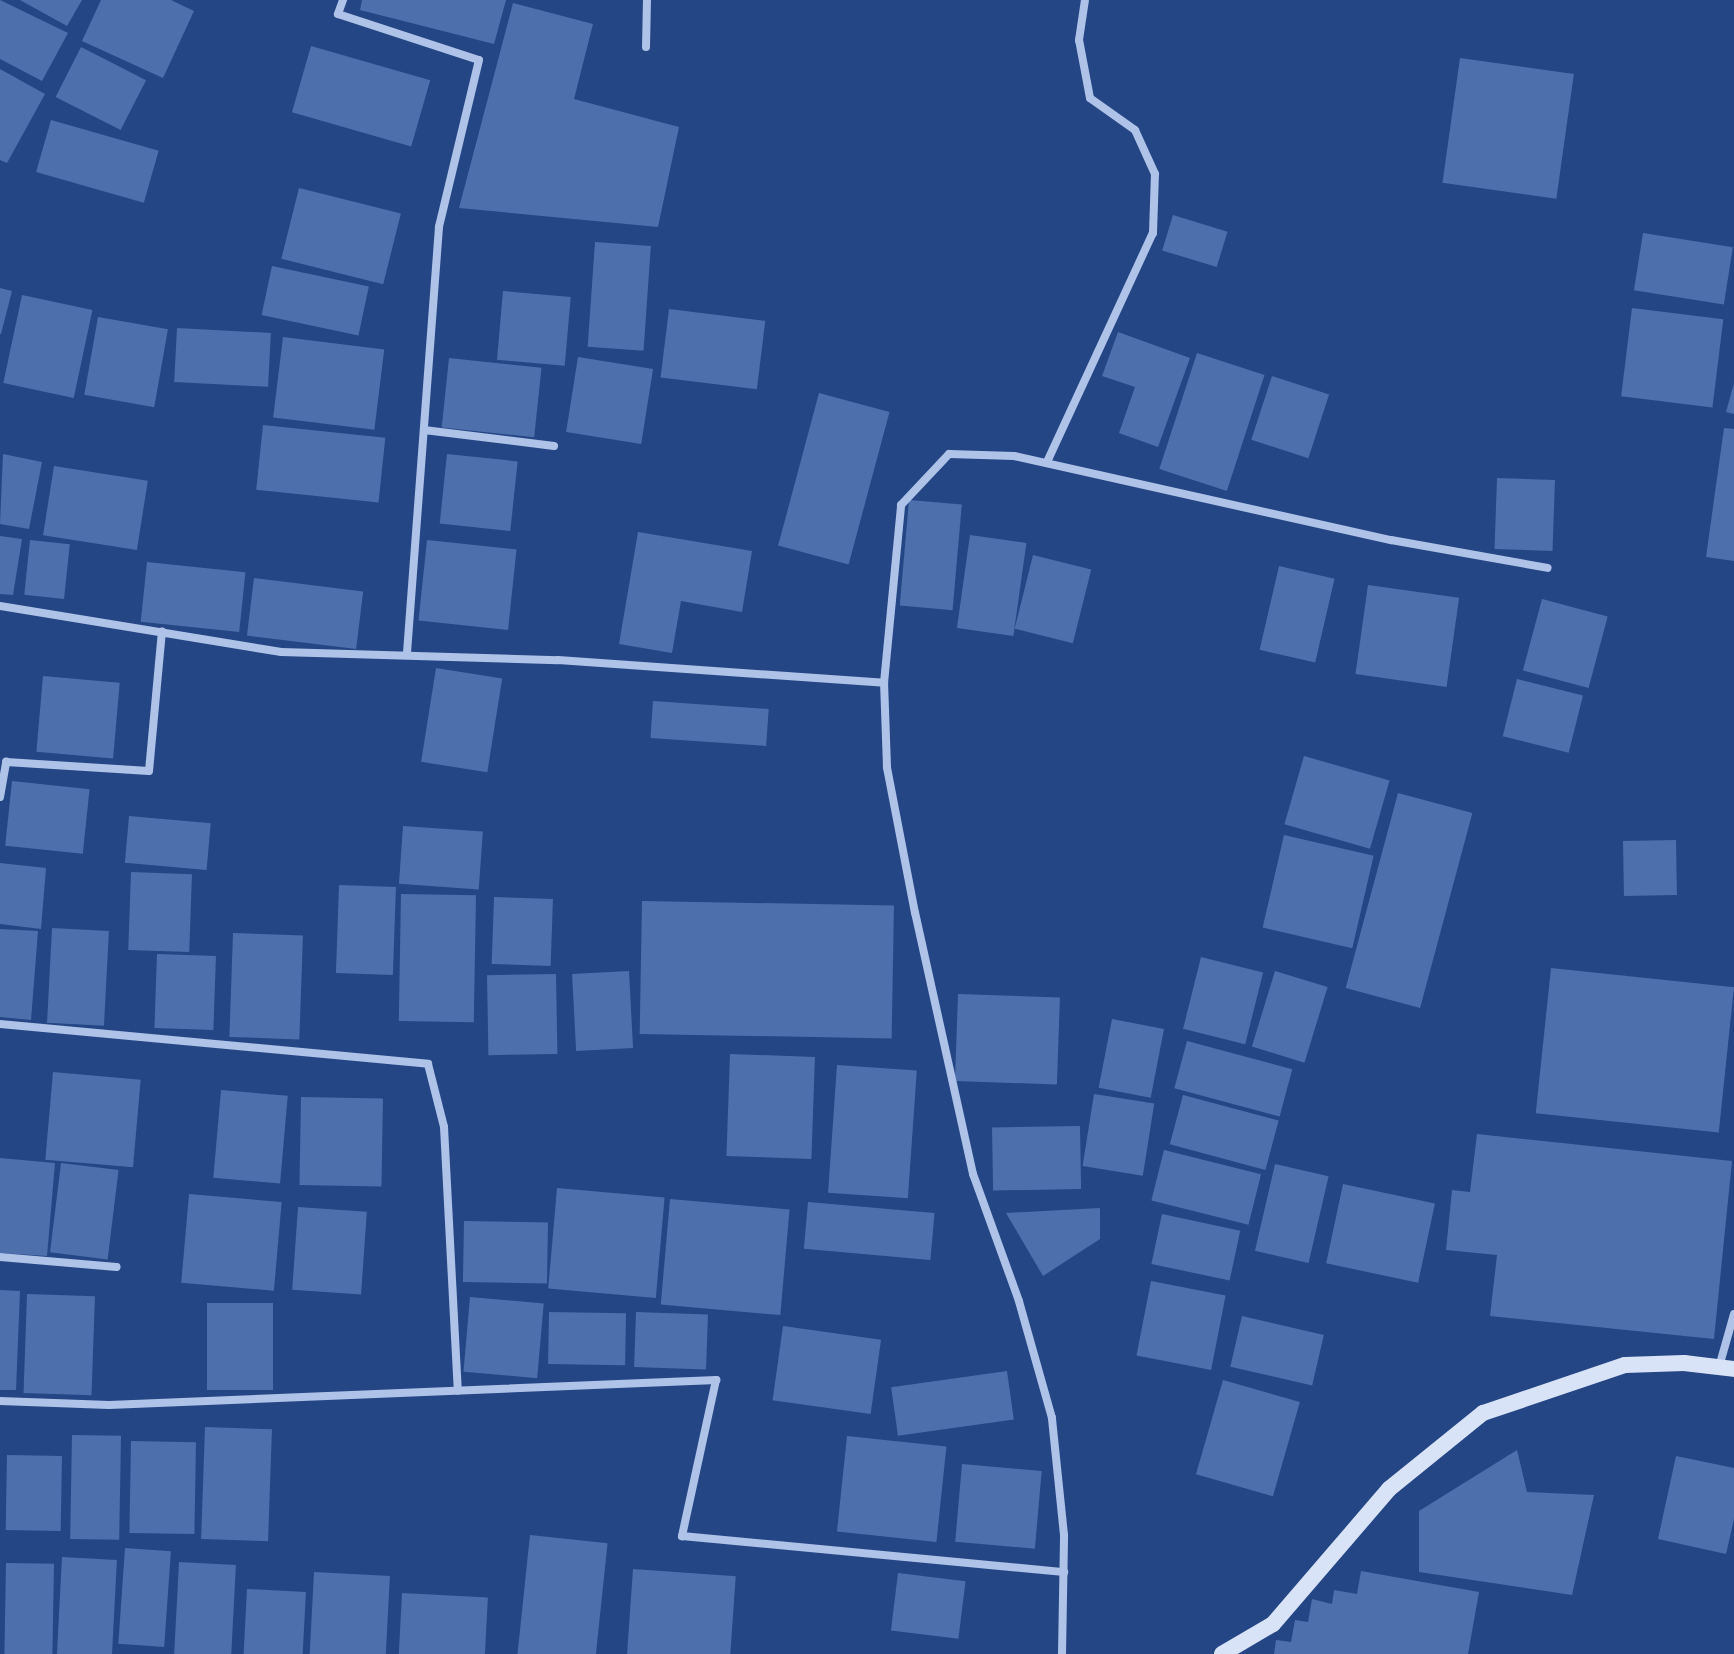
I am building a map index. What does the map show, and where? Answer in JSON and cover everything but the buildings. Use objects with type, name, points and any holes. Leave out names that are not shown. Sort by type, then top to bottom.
[{"type":"street","points":[[343,0],[338,14],[479,60],[439,227],[407,655]]},
{"type":"street","points":[[646,47],[647,0]]},
{"type":"street","points":[[1047,462],[1153,233],[1155,174],[1135,130],[1090,98],[1079,40],[1085,0]]},
{"type":"street","points":[[424,430],[554,446]]},
{"type":"street","points":[[1062,1654],[1064,1572],[1052,1418],[1019,1301],[973,1174],[887,767],[884,683],[901,505],[949,454],[1014,456],[1391,540],[1548,568]]},
{"type":"street","points":[[0,606],[281,652],[558,660],[884,683]]},
{"type":"street","points":[[0,797],[6,762],[149,771],[162,632]]},
{"type":"street","points":[[0,1024],[428,1064],[444,1127],[458,1391]]},
{"type":"street","points":[[0,1257],[117,1267]]},
{"type":"street","points":[[1222,1654],[1273,1624],[1389,1489],[1483,1413],[1625,1365],[1684,1363],[1726,1368],[1734,1314]]},
{"type":"street","points":[[0,1401],[109,1405],[716,1380],[682,1536],[1064,1572]]}]
